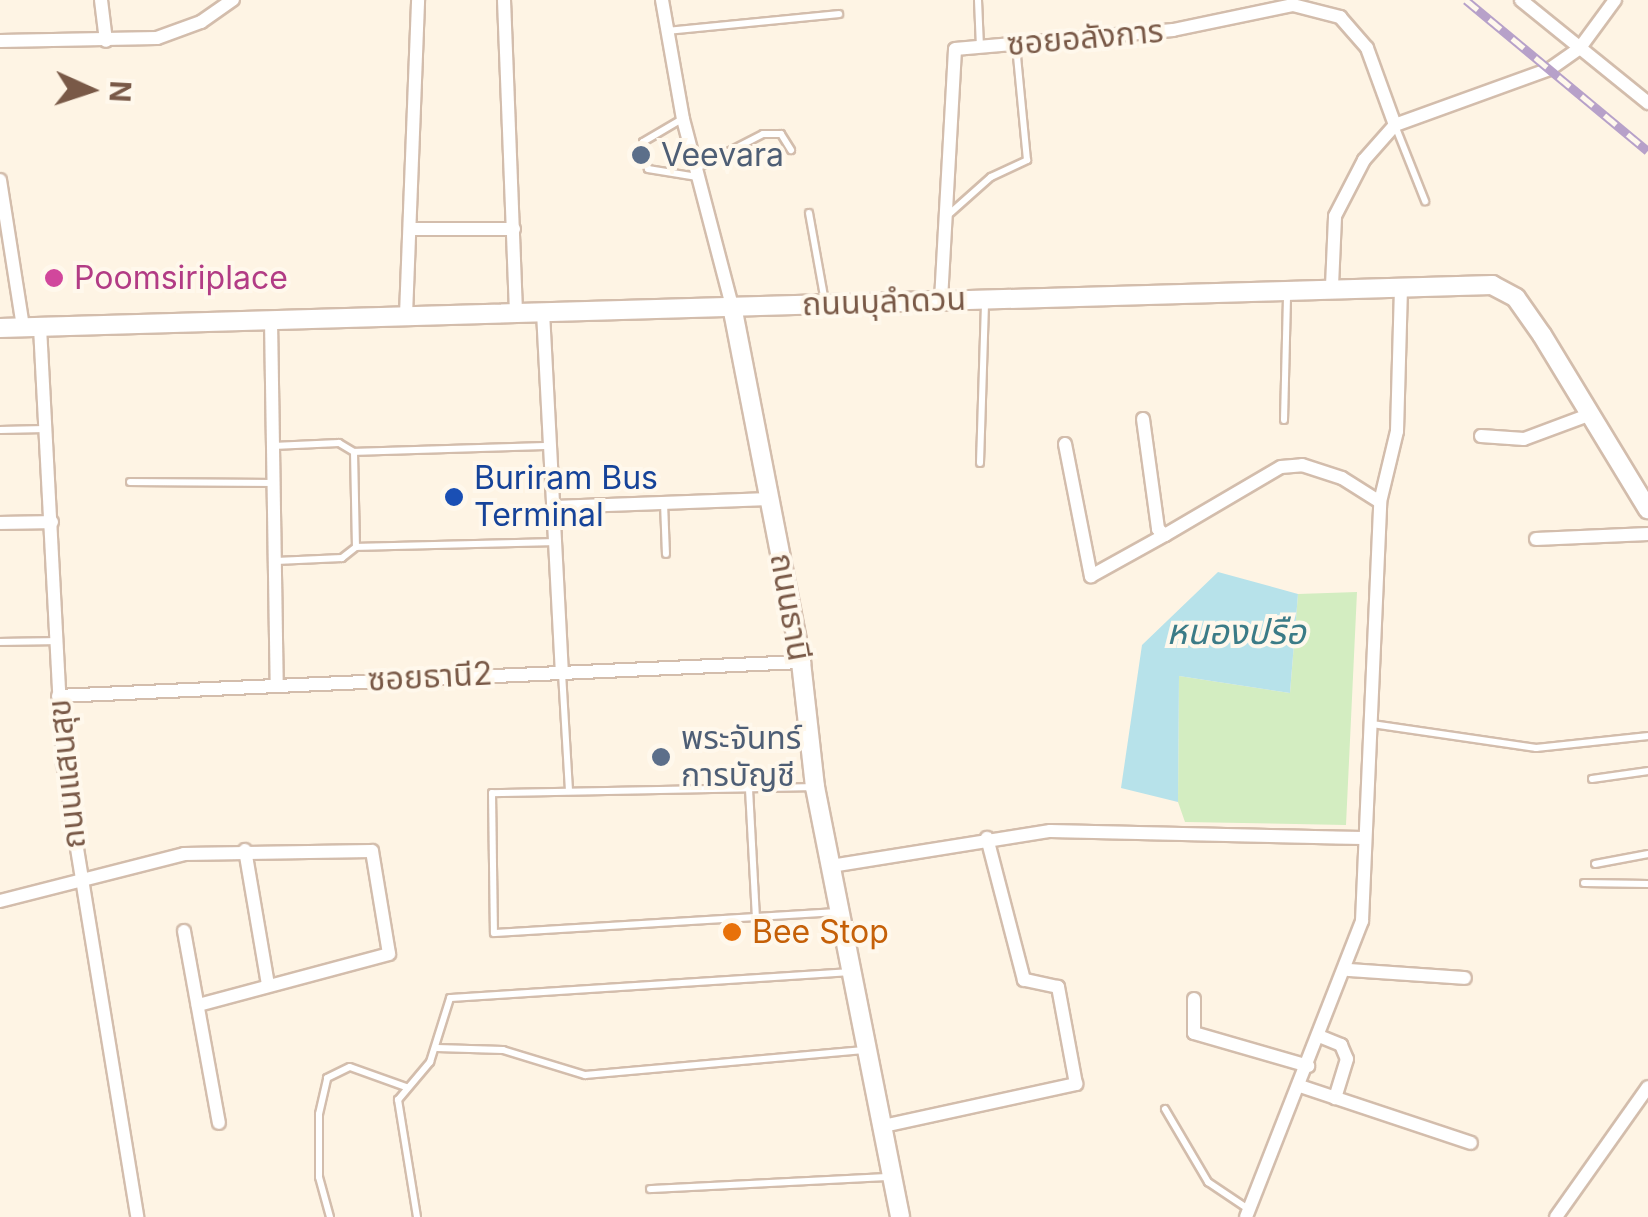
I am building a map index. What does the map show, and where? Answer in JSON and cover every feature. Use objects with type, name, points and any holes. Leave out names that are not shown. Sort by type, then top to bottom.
[{"type":"street","points":[[101,0],[106,41]]},
{"type":"street","points":[[0,41],[158,38],[201,22],[233,0]]},
{"type":"street","points":[[406,315],[418,0]]},
{"type":"street","points":[[504,0],[516,313]]},
{"type":"street","name":"ถนนธานี","points":[[662,0],[683,119],[732,306],[770,499],[801,662],[816,787],[900,1217]]},
{"type":"street","points":[[1521,0],[1648,103]]},
{"type":"street","points":[[1332,286],[1335,216],[1364,160],[1395,125],[1550,69],[1579,49],[1615,0]]},
{"type":"street","name":"ซอยอลังการ","points":[[942,300],[955,49],[1174,30],[1293,4],[1340,16],[1366,48],[1395,125]]},
{"type":"street","name":"ถนนแสนสุข","points":[[0,180],[31,327],[46,429],[58,696],[79,885],[137,1217]]},
{"type":"street","points":[[410,229],[514,230]]},
{"type":"street","name":"ถนนบุลำดวน","points":[[0,328],[1288,287],[1492,285],[1516,298],[1648,509]]},
{"type":"street","points":[[1247,1213],[1348,970],[1362,921],[1362,838],[1380,502],[1396,431],[1400,286]]},
{"type":"street","points":[[543,312],[562,672]]},
{"type":"street","points":[[271,320],[278,684]]},
{"type":"street","points":[[1482,436],[1524,439],[1590,414]]},
{"type":"street","points":[[1143,419],[1158,529],[1165,536]]},
{"type":"street","points":[[1065,444],[1091,576],[1281,466],[1302,465],[1342,478],[1380,502]]},
{"type":"street","points":[[554,507],[770,499]]},
{"type":"street","points":[[0,523],[52,522]]},
{"type":"street","points":[[1536,539],[1648,534]]},
{"type":"street","name":"ซอยธานี2","points":[[58,696],[801,662]]},
{"type":"street","points":[[831,866],[987,838],[1050,831],[1362,838]]},
{"type":"street","points":[[883,1126],[1076,1084],[1058,987],[1024,980],[987,838]]},
{"type":"street","points":[[245,850],[268,984]]},
{"type":"street","points":[[0,901],[79,885],[184,854],[245,850],[372,851],[389,954],[198,1005]]},
{"type":"street","points":[[184,931],[219,1122]]},
{"type":"street","points":[[1348,970],[1464,978]]},
{"type":"street","points":[[1194,999],[1194,1032],[1308,1066]]},
{"type":"street","points":[[1319,1036],[1341,1046],[1347,1059],[1335,1098]]},
{"type":"street","points":[[1300,1086],[1471,1143]]},
{"type":"street","points":[[1556,1217],[1648,1087]]},
{"type":"lane","points":[[978,0],[980,48]]},
{"type":"lane","points":[[666,32],[839,14]]},
{"type":"lane","points":[[946,216],[991,177],[1027,160],[1016,44]]},
{"type":"lane","points":[[683,119],[643,142],[648,169],[697,173],[764,134],[780,134],[791,150]]},
{"type":"lane","points":[[1395,125],[1425,201]]},
{"type":"lane","points":[[809,213],[825,304]]},
{"type":"lane","points":[[1284,420],[1288,287]]},
{"type":"lane","points":[[980,462],[985,298]]},
{"type":"lane","points":[[0,430],[46,429]]},
{"type":"lane","points":[[273,446],[339,443],[354,452],[550,446]]},
{"type":"lane","points":[[354,452],[356,547]]},
{"type":"lane","points":[[130,482],[274,482]]},
{"type":"lane","points":[[664,503],[666,554]]},
{"type":"lane","points":[[275,561],[342,558],[356,547],[555,542]]},
{"type":"lane","points":[[0,642],[58,641]]},
{"type":"lane","points":[[562,672],[569,791]]},
{"type":"lane","points":[[1371,724],[1536,748],[1648,736]]},
{"type":"lane","points":[[1592,779],[1648,771]]},
{"type":"lane","points":[[816,787],[492,793],[494,933],[841,912]]},
{"type":"lane","points":[[748,790],[756,917]]},
{"type":"lane","points":[[1595,864],[1648,854]]},
{"type":"lane","points":[[1584,883],[1648,884]]},
{"type":"lane","points":[[417,1217],[396,1114],[406,1087],[437,1048],[450,998],[854,972]]},
{"type":"lane","points":[[437,1048],[503,1050],[586,1075],[870,1050]]},
{"type":"lane","points":[[330,1217],[319,1177],[319,1114],[327,1078],[350,1066],[406,1087]]},
{"type":"lane","points":[[1165,1109],[1208,1182],[1247,1213]]},
{"type":"lane","points":[[650,1189],[894,1177]]},
{"type":"green space","points":[[1357,592],[1346,825],[1185,822],[1178,802],[1179,676],[1290,693],[1298,594]]},
{"type":"water","name":"หนองปรือ","points":[[1218,572],[1298,594],[1290,693],[1179,676],[1178,802],[1121,788],[1142,645]]},
{"type":"railway","points":[[1466,0],[1648,151]]},
{"type":"place","name":"Veevara","points":[[641,155]]},
{"type":"place","name":"Poomsiriplace","points":[[54,278]]},
{"type":"place","name":"Buriram Bus Terminal","points":[[454,497]]},
{"type":"place","name":"พระจันทร์ การบัญชี","points":[[661,757]]},
{"type":"place","name":"Bee Stop","points":[[732,932]]}]
